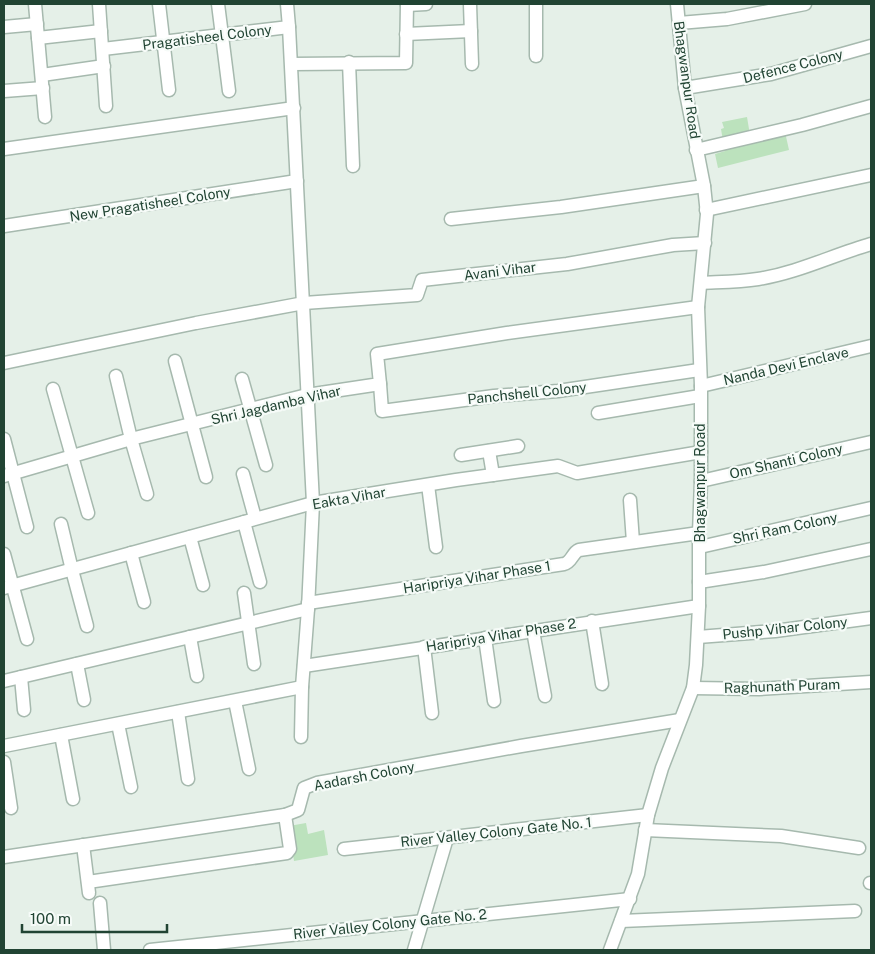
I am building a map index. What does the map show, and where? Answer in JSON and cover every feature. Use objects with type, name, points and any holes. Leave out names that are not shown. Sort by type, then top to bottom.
[{"type":"street","points":[[34,4],[45,117]]},
{"type":"street","points":[[99,4],[106,106]]},
{"type":"street","points":[[159,4],[169,90]]},
{"type":"street","points":[[218,4],[229,91]]},
{"type":"street","name":"Pragatisheel Colony","points":[[103,49],[289,27],[287,4]]},
{"type":"street","points":[[292,64],[406,63],[407,5],[426,4]]},
{"type":"street","points":[[470,4],[472,64]]},
{"type":"street","points":[[536,4],[536,56]]},
{"type":"street","name":"Bhagwanpur Road","points":[[610,950],[638,874],[648,815],[662,768],[693,688],[698,637],[701,391],[698,307],[705,243],[706,210],[704,186],[685,88],[677,4]]},
{"type":"street","points":[[679,23],[727,19],[805,4]]},
{"type":"street","points":[[4,27],[37,24]]},
{"type":"street","points":[[289,27],[313,503],[302,687],[301,737]]},
{"type":"street","points":[[38,38],[102,31]]},
{"type":"street","points":[[406,34],[471,31]]},
{"type":"street","name":"Defence Colony","points":[[685,88],[771,74],[871,46]]},
{"type":"street","points":[[349,62],[353,166]]},
{"type":"street","points":[[42,75],[104,66]]},
{"type":"street","points":[[4,91],[43,88]]},
{"type":"street","points":[[696,150],[802,125],[871,106]]},
{"type":"street","points":[[4,149],[294,108]]},
{"type":"street","points":[[706,210],[871,175]]},
{"type":"street","name":"New Pragatisheel Colony","points":[[4,226],[297,182]]},
{"type":"street","points":[[451,219],[560,207],[704,186]]},
{"type":"street","name":"Avani Vihar","points":[[304,303],[416,296],[422,280],[567,264],[673,245],[705,243]]},
{"type":"street","points":[[700,283],[757,279],[808,267],[849,250],[871,244]]},
{"type":"street","points":[[4,363],[196,323],[304,303]]},
{"type":"street","points":[[380,384],[377,354],[507,333],[698,307]]},
{"type":"street","name":"Nanda Devi Enclave","points":[[598,413],[701,391],[871,346]]},
{"type":"street","points":[[175,361],[206,477]]},
{"type":"street","name":"Panchshell Colony","points":[[380,384],[382,411],[494,396],[558,391],[699,370]]},
{"type":"street","points":[[116,376],[131,440],[147,494]]},
{"type":"street","points":[[242,379],[266,465]]},
{"type":"street","name":"Shri Jagdamba Vihar","points":[[8,474],[191,424],[307,395],[380,384]]},
{"type":"street","points":[[53,389],[88,513]]},
{"type":"street","points":[[4,438],[8,474],[27,528]]},
{"type":"street","name":"Om Shanti Colony","points":[[701,481],[871,442]]},
{"type":"street","points":[[461,455],[518,446]]},
{"type":"street","points":[[489,451],[493,475]]},
{"type":"street","name":"Eakta Vihar","points":[[8,586],[313,503],[558,466],[577,473],[701,452]]},
{"type":"street","points":[[243,474],[260,582]]},
{"type":"street","points":[[428,485],[436,547]]},
{"type":"street","points":[[630,500],[633,542]]},
{"type":"street","name":"Shri Ram Colony","points":[[700,546],[871,508]]},
{"type":"street","points":[[61,524],[87,626]]},
{"type":"street","name":"Haripriya Vihar Phase 1","points":[[4,681],[248,623],[308,606],[564,564],[570,562],[579,550],[699,533]]},
{"type":"street","points":[[190,537],[203,585]]},
{"type":"street","points":[[699,582],[764,572],[871,549]]},
{"type":"street","points":[[131,553],[144,602]]},
{"type":"street","points":[[4,554],[8,586],[27,639]]},
{"type":"street","points":[[244,593],[254,664]]},
{"type":"street","name":"Haripriya Vihar Phase 2","points":[[304,666],[699,606]]},
{"type":"street","name":"Pushp Vihar Colony","points":[[698,637],[775,631],[871,618]]},
{"type":"street","points":[[592,621],[602,684]]},
{"type":"street","points":[[533,630],[545,696]]},
{"type":"street","points":[[190,637],[197,676]]},
{"type":"street","points":[[484,638],[494,701]]},
{"type":"street","points":[[424,647],[432,713]]},
{"type":"street","points":[[77,664],[84,700]]},
{"type":"street","points":[[21,677],[24,710]]},
{"type":"street","name":"Raghunath Puram","points":[[693,688],[759,689],[871,682]]},
{"type":"street","points":[[4,746],[302,687]]},
{"type":"street","points":[[234,700],[249,769]]},
{"type":"street","points":[[178,712],[188,778]]},
{"type":"street","name":"Aadarsh Colony","points":[[285,815],[298,810],[304,788],[317,783],[521,746],[680,720]]},
{"type":"street","points":[[118,724],[131,788]]},
{"type":"street","points":[[61,735],[72,799]]},
{"type":"street","points":[[4,762],[11,808]]},
{"type":"street","points":[[4,857],[83,845],[285,815],[290,849],[287,853],[88,888],[83,845]]},
{"type":"street","name":"River Valley Colony Gate No. 1","points":[[344,849],[648,815]]},
{"type":"street","points":[[645,830],[781,836],[859,848]]},
{"type":"street","points":[[414,950],[447,838]]},
{"type":"street","name":"River Valley Colony Gate No. 2","points":[[150,950],[203,947],[630,899]]},
{"type":"street","points":[[100,903],[104,950]]},
{"type":"street","points":[[621,921],[855,911]]},
{"type":"green space","points":[[747,117],[750,135],[723,141],[721,129],[724,128],[722,122]]},
{"type":"green space","points":[[785,132],[789,150],[718,168],[715,154],[725,151],[725,148]]},
{"type":"green space","points":[[306,823],[308,834],[324,830],[328,855],[294,861],[289,826]]}]
